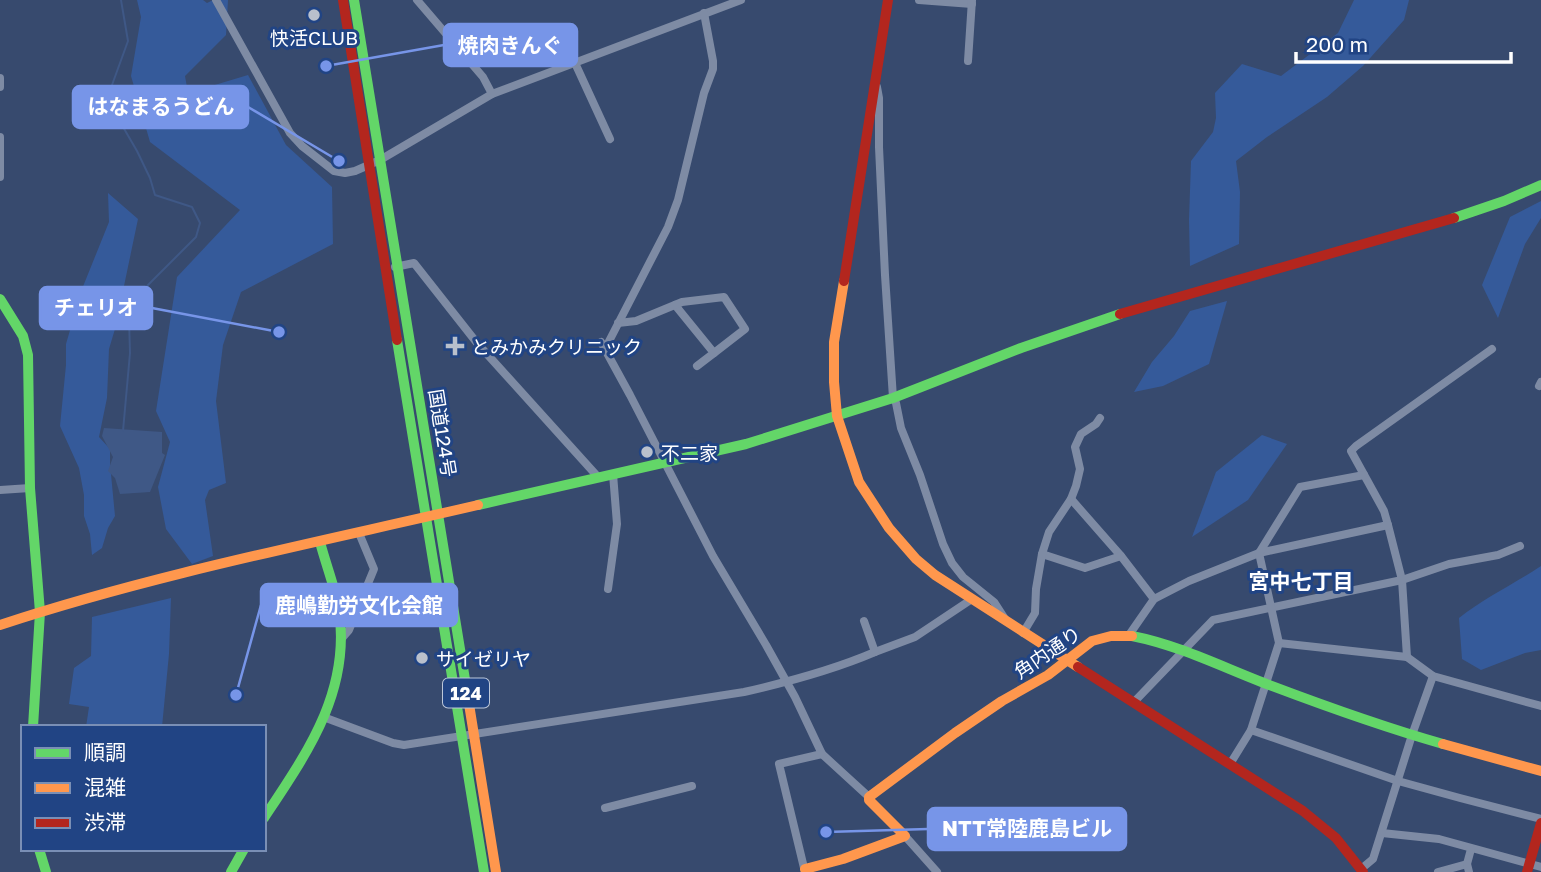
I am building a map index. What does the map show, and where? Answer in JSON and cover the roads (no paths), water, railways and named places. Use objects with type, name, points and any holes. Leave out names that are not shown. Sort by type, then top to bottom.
[{"type":"main road","name":"国道124号","points":[[343,0],[425,517],[496,872]]},
{"type":"main road","name":"国道124号","points":[[354,0],[438,514],[484,872]]},
{"type":"main road","points":[[888,0],[834,342],[837,416],[859,482],[889,528],[916,559],[935,575],[1303,811],[1329,830],[1362,870]]},
{"type":"main road","points":[[0,625],[218,565],[746,444],[893,398],[1105,318],[1446,221],[1541,185]]},
{"type":"main road","points":[[0,299],[23,336],[28,355],[30,488],[40,612],[33,725]]},
{"type":"main road","points":[[266,815],[305,757],[326,718],[340,668],[339,608],[320,542]]},
{"type":"main road","name":"角内通り","points":[[869,797],[964,727],[1002,701],[1048,675],[1092,641],[1129,635],[1158,641],[1266,684],[1412,735],[1541,771]]},
{"type":"main road","points":[[802,871],[905,836],[869,797]]},
{"type":"main road","points":[[1528,868],[1541,821]]},
{"type":"main road","points":[[40,851],[46,872]]},
{"type":"main road","points":[[231,872],[243,851]]},
{"type":"street","points":[[216,0],[289,133],[337,173],[369,166],[492,94],[741,0]]},
{"type":"street","points":[[417,0],[483,77],[492,94]]},
{"type":"street","points":[[919,0],[972,2],[968,61]]},
{"type":"street","points":[[704,13],[713,69],[704,93],[678,200],[668,227],[618,323],[603,346],[713,556],[787,682],[822,754],[869,797]]},
{"type":"street","points":[[575,63],[610,139]]},
{"type":"street","points":[[0,78],[0,87]]},
{"type":"street","points":[[876,81],[893,398],[901,428],[952,563],[963,577],[994,602],[1008,624]]},
{"type":"street","points":[[0,137],[0,177]]},
{"type":"street","points":[[385,269],[414,263],[477,343],[598,477]]},
{"type":"street","points":[[618,323],[636,321],[682,302],[723,297],[745,329],[697,366]]},
{"type":"street","points":[[675,305],[714,353]]},
{"type":"street","points":[[1407,657],[1402,580],[1384,510],[1352,451],[1492,349]]},
{"type":"street","points":[[1023,633],[1035,613],[1042,554],[1049,532],[1071,499],[1076,486],[1080,469],[1075,447],[1081,434],[1100,418]]},
{"type":"street","points":[[608,589],[617,524],[613,474]]},
{"type":"street","points":[[1230,764],[1251,730],[1279,643],[1259,553],[1300,487],[1364,475]]},
{"type":"street","points":[[0,490],[30,488]]},
{"type":"street","points":[[1071,499],[1154,599]]},
{"type":"street","points":[[1129,635],[1154,599],[1189,581],[1259,553],[1388,525]]},
{"type":"street","points":[[341,639],[349,630],[374,569],[359,533]]},
{"type":"street","points":[[1134,702],[1213,620],[1402,580],[1450,564],[1497,555],[1520,546]]},
{"type":"street","points":[[1042,554],[1085,568],[1121,556]]},
{"type":"street","points":[[326,718],[404,745],[744,692],[787,682],[915,637],[972,599]]},
{"type":"street","points":[[864,621],[875,652]]},
{"type":"street","points":[[1279,643],[1407,657],[1433,676],[1541,706]]},
{"type":"street","points":[[1362,870],[1373,859],[1433,676]]},
{"type":"street","points":[[1251,730],[1398,781],[1541,821]]},
{"type":"street","points":[[802,871],[779,764],[822,754]]},
{"type":"street","points":[[605,808],[692,786]]},
{"type":"street","points":[[1382,833],[1439,839],[1528,868],[1541,867]]},
{"type":"street","points":[[905,836],[937,872]]},
{"type":"street","points":[[1438,872],[1468,868],[1471,849]]},
{"type":"waterway","points":[[121,0],[128,41],[112,85],[112,108],[137,151],[155,195],[192,207],[200,223],[196,237],[141,292],[129,319],[130,353],[123,431]]},
{"type":"place","name":"快活CLUB","points":[[314,15]]},
{"type":"place","name":"焼肉きんぐ","points":[[326,66]]},
{"type":"place","name":"はなまるうどん","points":[[339,161]]},
{"type":"place","name":"チェリオ","points":[[279,332]]},
{"type":"place","name":"とみかみクリニック","points":[[455,346]]},
{"type":"place","name":"不二家","points":[[647,452]]},
{"type":"place","name":"サイゼリヤ","points":[[422,658]]},
{"type":"place","name":"鹿嶋勤労文化会館","points":[[236,695]]},
{"type":"place","name":"NTT常陸鹿島ビル","points":[[826,832]]},
{"type":"district","name":"宮中七丁目","points":[[1301,581]]}]
